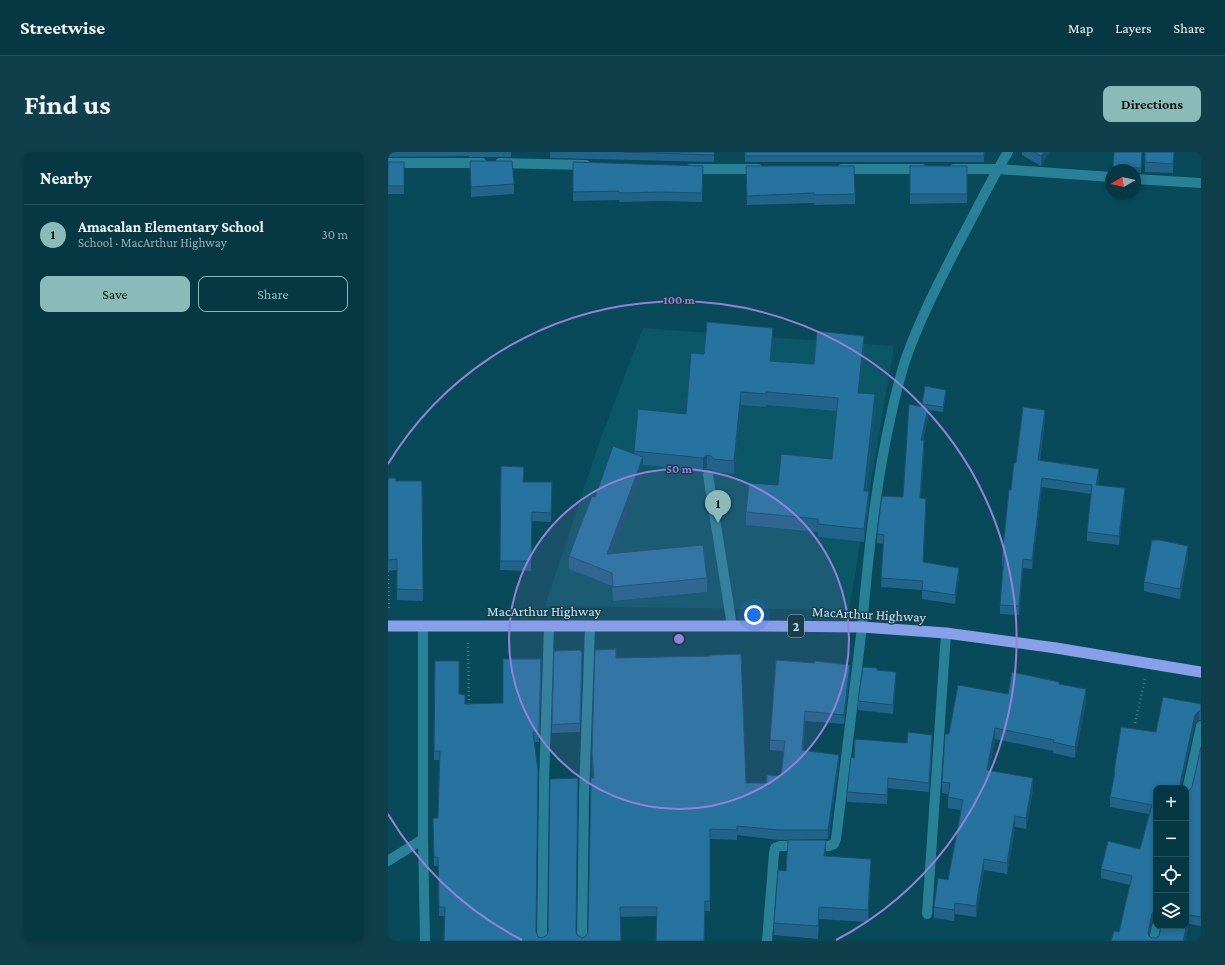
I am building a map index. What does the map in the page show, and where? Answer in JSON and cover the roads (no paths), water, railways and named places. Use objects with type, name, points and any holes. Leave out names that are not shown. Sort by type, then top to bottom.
[{"type":"highway","name":"MacArthur Highway","points":[[388,626],[862,627],[946,633],[1056,648],[1201,672]]},
{"type":"street","points":[[767,941],[775,848],[780,846],[829,846],[834,844],[836,839],[862,627],[869,549],[882,455],[905,362],[926,308],[1008,152]]},
{"type":"street","points":[[388,163],[596,166]]},
{"type":"street","points":[[680,168],[770,170]]},
{"type":"street","points":[[829,169],[928,169]]},
{"type":"street","points":[[944,169],[998,169],[1105,177]]},
{"type":"street","points":[[1141,179],[1201,183]]},
{"type":"street","points":[[708,475],[732,626]]},
{"type":"street","points":[[423,626],[423,839],[425,941]]},
{"type":"street","points":[[542,941],[544,782],[549,626]]},
{"type":"street","points":[[582,941],[584,795],[590,626]]},
{"type":"street","points":[[927,914],[946,633]]},
{"type":"street","points":[[1188,785],[1201,726]]},
{"type":"street","points":[[388,861],[423,839]]},
{"type":"street","points":[[1154,941],[1156,929]]},
{"type":"place","name":"Amacalan Elementary School","points":[[718,523]]}]
